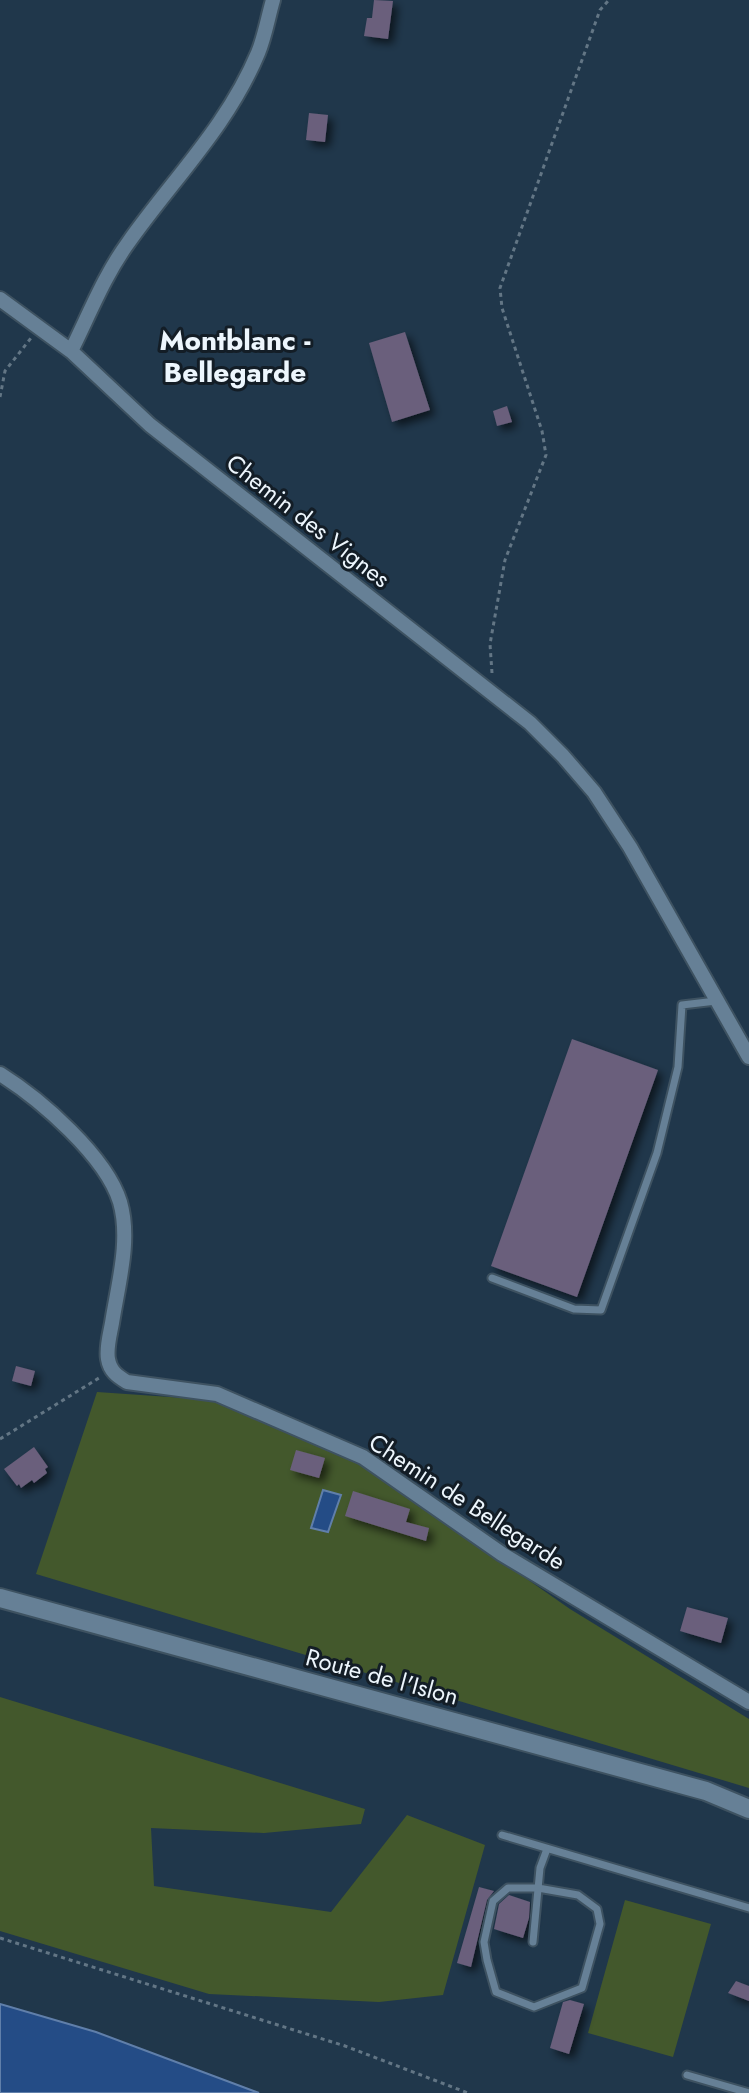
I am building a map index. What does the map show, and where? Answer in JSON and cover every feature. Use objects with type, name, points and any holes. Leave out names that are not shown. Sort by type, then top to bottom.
[{"type":"street","points":[[71,351],[127,244],[208,141],[237,96],[259,51],[273,0]]},
{"type":"street","name":"Chemin des Vignes","points":[[0,299],[71,351],[150,425],[530,723],[563,756],[594,792],[630,847],[749,1057]]},
{"type":"street","points":[[0,1074],[45,1108],[82,1143],[111,1181],[120,1202],[124,1229],[123,1256],[107,1357],[112,1370]]},
{"type":"street","name":"Chemin de Bellegarde","points":[[112,1370],[127,1382],[217,1394],[363,1457],[502,1554],[749,1702]]},
{"type":"street","name":"Route de l'Islon","points":[[0,1598],[706,1791],[749,1809]]},
{"type":"lane","points":[[492,1278],[574,1309],[601,1310],[657,1153],[678,1067],[682,1005],[719,1001]]},
{"type":"lane","points":[[502,1835],[749,1908]]},
{"type":"lane","points":[[533,1942],[540,1868],[547,1849]]},
{"type":"lane","points":[[508,1888],[538,1888],[578,1895],[597,1909],[600,1924],[582,1988],[534,2007],[496,1992],[484,1942],[493,1901],[508,1888]]},
{"type":"lane","points":[[687,2075],[749,2093]]},
{"type":"path","points":[[493,693],[490,644],[505,560],[546,455],[542,431],[502,308],[500,288],[600,10],[609,0]]},
{"type":"path","points":[[0,397],[5,371],[40,328]]},
{"type":"path","points":[[0,1439],[112,1370]]},
{"type":"path","points":[[0,1938],[345,2046],[468,2093]]},
{"type":"green space","points":[[97,1392],[214,1400],[364,1465],[570,1609],[749,1719],[749,1788],[36,1574]]},
{"type":"green space","points":[[0,1697],[365,1809],[361,1824],[264,1833],[151,1828],[154,1886],[331,1912],[407,1815],[485,1845],[443,1995],[379,2002],[209,1994],[0,1931]]},
{"type":"green space","points":[[625,1900],[711,1924],[673,2057],[588,2033]]},
{"type":"water","points":[[323,1490],[341,1495],[328,1532],[311,1528]]},
{"type":"water","points":[[0,2004],[96,2032],[259,2093],[0,2093]]},
{"type":"building","points":[[374,0],[393,1],[388,39],[364,36],[367,18],[372,18]]},
{"type":"building","points":[[309,113],[328,115],[325,142],[306,140]]},
{"type":"building","points":[[405,332],[430,410],[392,422],[369,343]]},
{"type":"building","points":[[507,406],[512,422],[497,426],[493,411]]},
{"type":"building","points":[[572,1039],[658,1070],[577,1297],[491,1266]]},
{"type":"building","points":[[16,1366],[35,1371],[31,1386],[12,1381]]},
{"type":"building","points":[[34,1447],[48,1467],[45,1469],[47,1473],[21,1488],[4,1469]]},
{"type":"building","points":[[296,1450],[325,1458],[319,1478],[290,1470]]},
{"type":"building","points":[[353,1491],[410,1509],[406,1522],[429,1528],[426,1541],[345,1516]]},
{"type":"building","points":[[687,1607],[728,1618],[721,1643],[680,1631]]},
{"type":"building","points":[[479,1887],[494,1891],[487,1900],[471,1967],[457,1963]]},
{"type":"building","points":[[509,1895],[530,1902],[523,1938],[494,1929],[499,1904]]},
{"type":"building","points":[[736,1981],[749,1986],[749,2001],[728,1993]]},
{"type":"building","points":[[570,2000],[584,2004],[569,2054],[550,2048],[563,2002]]},
{"type":"district","name":"Montblanc - Bellegarde","points":[[235,356]]}]
